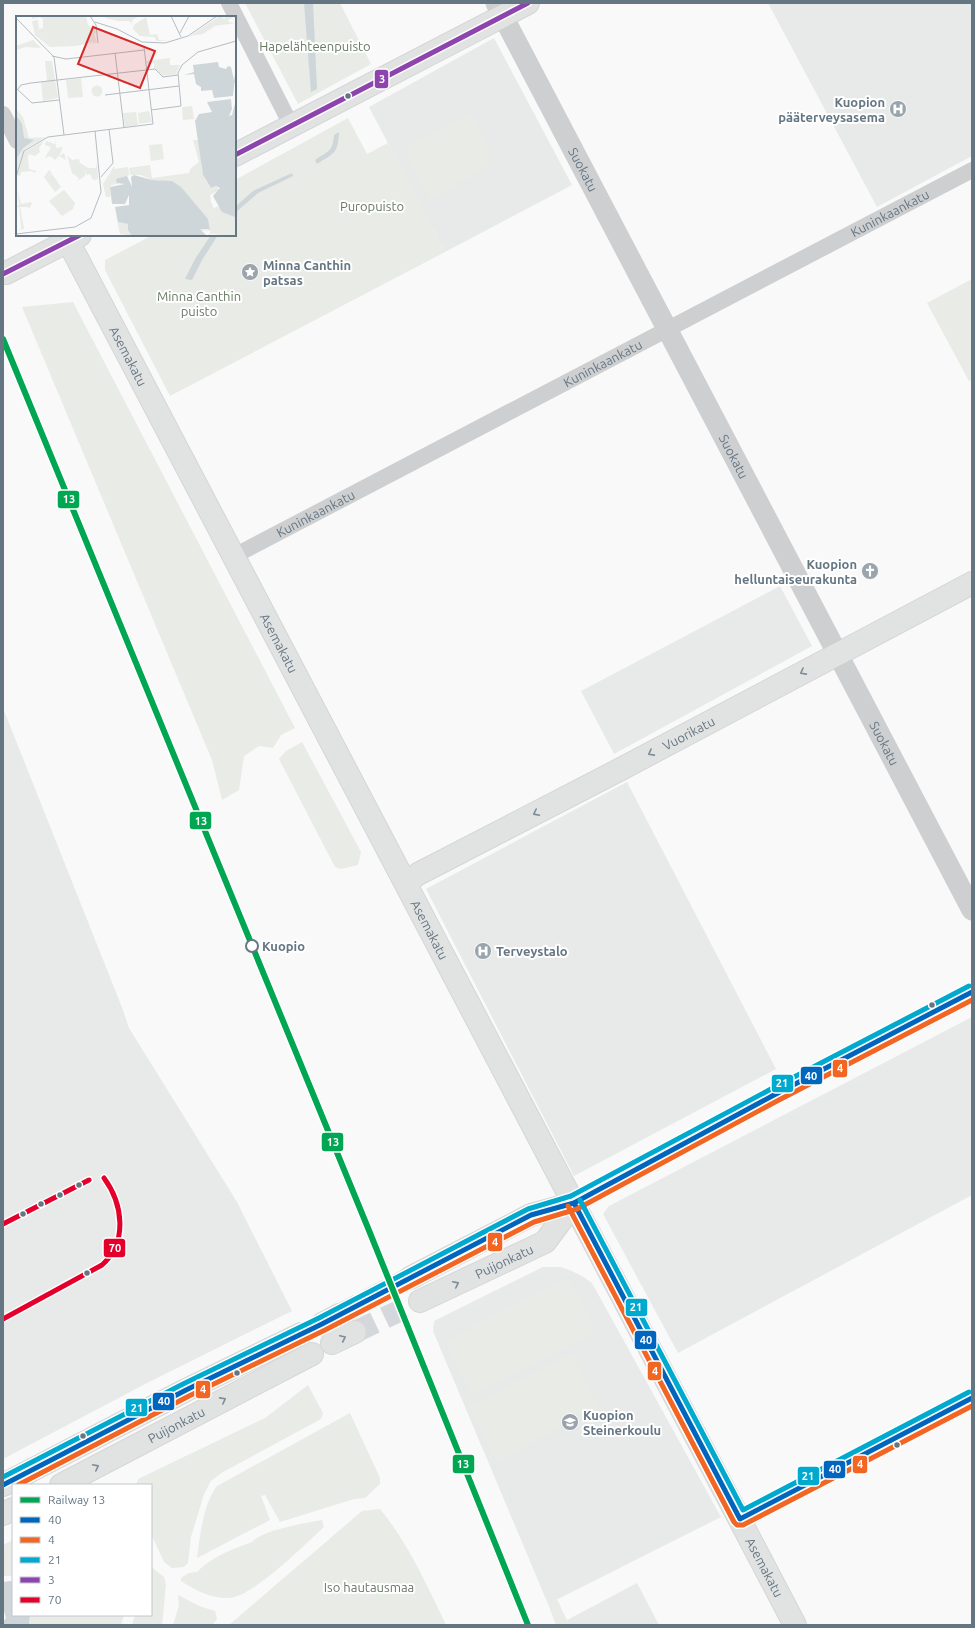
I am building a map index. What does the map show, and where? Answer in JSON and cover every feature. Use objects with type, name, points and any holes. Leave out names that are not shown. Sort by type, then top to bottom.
[{"type":"main road","points":[[236,154],[499,10],[528,3]]},
{"type":"main road","points":[[6,273],[71,237]]},
{"type":"main road","name":"Asemakatu","points":[[71,237],[234,556],[795,1625]]},
{"type":"main road","name":"Vuorikatu","points":[[406,883],[418,874],[972,583]]},
{"type":"main road","name":"Puijonkatu","points":[[410,1278],[531,1215],[574,1203]]},
{"type":"main road","name":"Puijonkatu","points":[[420,1301],[545,1242],[574,1203]]},
{"type":"main road","points":[[332,1343],[354,1332]]},
{"type":"main road","name":"Puijonkatu","points":[[3,1486],[186,1390],[302,1334]]},
{"type":"main road","name":"Puijonkatu","points":[[63,1484],[312,1354]]},
{"type":"main road","points":[[3,1514],[12,1510]]},
{"type":"street","points":[[229,3],[236,16]]},
{"type":"street","name":"Suokatu","points":[[499,10],[972,910]]},
{"type":"street","points":[[236,17],[291,125]]},
{"type":"street","points":[[3,114],[16,139]]},
{"type":"street","name":"Kuninkaankatu","points":[[234,556],[972,170]]},
{"type":"street","name":"Puijonkatu","points":[[574,1203],[780,1092],[972,992]]},
{"type":"street","points":[[740,1519],[972,1398]]},
{"type":"shaded area","points":[[304,3],[313,3],[317,89],[311,92]]},
{"type":"shaded area","name":"Kuopion pääterveysasema","points":[[768,3],[972,3],[972,156],[877,207]]},
{"type":"shaded area","points":[[494,38],[572,185],[445,252],[369,107]]},
{"type":"shaded area","points":[[339,132],[338,145],[334,152],[317,164],[315,160],[331,148],[334,135]]},
{"type":"shaded area","points":[[292,173],[293,176],[258,193],[236,212],[236,206],[253,191]]},
{"type":"shaded area","points":[[210,236],[217,236],[202,260],[192,280],[185,279],[195,259]]},
{"type":"shaded area","points":[[780,586],[812,646],[614,754],[581,691]]},
{"type":"shaded area","points":[[3,708],[129,1028],[237,1202],[292,1311],[149,1382],[3,1459]]},
{"type":"shaded area","points":[[627,782],[776,1069],[574,1176],[426,889]]},
{"type":"shaded area","points":[[972,1017],[972,1195],[678,1353],[603,1214],[609,1206]]},
{"type":"shaded area","name":"Kuopion Steinerkoulu","points":[[543,1267],[560,1267],[570,1270],[592,1283],[721,1517],[548,1604],[433,1331],[434,1321]]},
{"type":"shaded area","points":[[12,1581],[12,1616],[30,1616],[29,1625],[3,1625],[6,1618],[3,1608],[3,1582]]},
{"type":"shaded area","points":[[637,1583],[659,1625],[569,1625],[567,1620]]},
{"type":"green space","name":"Hapelähteenpuisto","points":[[245,3],[340,3],[371,64],[298,104]]},
{"type":"green space","points":[[470,113],[490,150],[487,168],[430,199],[403,149]]},
{"type":"green space","name":"Minna Canthin puisto","points":[[348,118],[367,154],[388,143],[445,252],[170,396],[105,270],[105,260],[151,236],[236,236],[236,179]]},
{"type":"green space","points":[[972,279],[972,379],[969,381],[927,303]]},
{"type":"green space","points":[[73,302],[295,728],[281,735],[273,748],[259,746],[244,756],[239,790],[222,800],[212,760],[22,307]]},
{"type":"green space","points":[[302,742],[361,852],[358,865],[341,869],[335,867],[279,759],[286,751]]},
{"type":"green space","points":[[568,1278],[596,1332],[473,1395],[445,1341]]},
{"type":"green space","points":[[572,1353],[600,1408],[497,1461],[469,1406]]},
{"type":"green space","points":[[308,1385],[323,1413],[321,1419],[223,1472],[211,1481],[204,1494],[191,1537],[188,1563],[184,1567],[172,1568],[164,1562],[152,1536],[152,1484],[136,1484],[138,1479],[265,1418]]},
{"type":"green space","points":[[350,1413],[380,1478],[380,1484],[365,1498],[354,1499],[280,1522],[265,1495],[261,1496],[270,1520],[197,1558],[205,1511],[212,1493],[217,1486]]},
{"type":"green space","name":"Iso hautausmaa","points":[[380,1509],[408,1550],[446,1625],[229,1625],[362,1511]]},
{"type":"green space","points":[[322,1520],[324,1527],[292,1557],[265,1580],[239,1595],[229,1598],[216,1597],[198,1591],[181,1581],[181,1578],[189,1573],[197,1572],[216,1558],[252,1542],[265,1534],[295,1525]]},
{"type":"green space","points":[[12,1540],[12,1576],[3,1576],[3,1545]]},
{"type":"green space","points":[[152,1568],[164,1577],[166,1585],[162,1625],[132,1625],[135,1616],[152,1616]]},
{"type":"green space","points":[[178,1595],[199,1606],[215,1611],[217,1619],[212,1625],[173,1625],[179,1606]]},
{"type":"green space","points":[[557,1599],[569,1625],[556,1625],[548,1604]]},
{"type":"green space","points":[[30,1616],[124,1616],[121,1625],[29,1625]]},
{"type":"tunnel","points":[[339,1315],[410,1278]]},
{"type":"tunnel","points":[[355,1332],[420,1301]]},
{"type":"rail line","name":"13","points":[[3,339],[368,1228],[528,1625]]},
{"type":"transit line","name":"3","points":[[236,154],[528,3]]},
{"type":"transit line","name":"3","points":[[3,274],[78,236]]},
{"type":"transit line","name":"21","points":[[3,1477],[183,1384],[319,1318],[528,1209],[571,1196],[771,1089],[969,986]]},
{"type":"transit line","name":"40","points":[[3,1485],[186,1390],[322,1324],[531,1215],[574,1203],[774,1095],[972,992]]},
{"type":"transit line","name":"4","points":[[20,1484],[189,1396],[325,1330],[534,1222],[577,1209],[777,1101],[972,1000]]},
{"type":"transit line","name":"70","points":[[3,1319],[102,1265],[110,1256],[116,1245],[120,1223],[119,1211],[115,1199],[104,1178]]},
{"type":"transit line","name":"70","points":[[3,1224],[89,1180]]},
{"type":"transit line","name":"21","points":[[580,1200],[743,1510],[969,1392]]},
{"type":"transit line","name":"40","points":[[574,1203],[740,1519],[972,1398]]},
{"type":"transit line","name":"4","points":[[568,1206],[734,1522],[737,1525],[743,1525],[972,1406]]},
{"type":"place","name":"Kuopion pääterveysasema","points":[[898,109]]},
{"type":"place","name":"Minna Canthin patsas","points":[[250,272]]},
{"type":"place","name":"Kuopion helluntaiseurakunta","points":[[870,571]]},
{"type":"place","name":"Kuopio","points":[[252,946]]},
{"type":"place","name":"Terveystalo","points":[[483,951]]},
{"type":"place","name":"Kuopion Steinerkoulu","points":[[570,1422]]},
{"type":"park label","name":"Puropuisto","points":[[372,206]]}]
